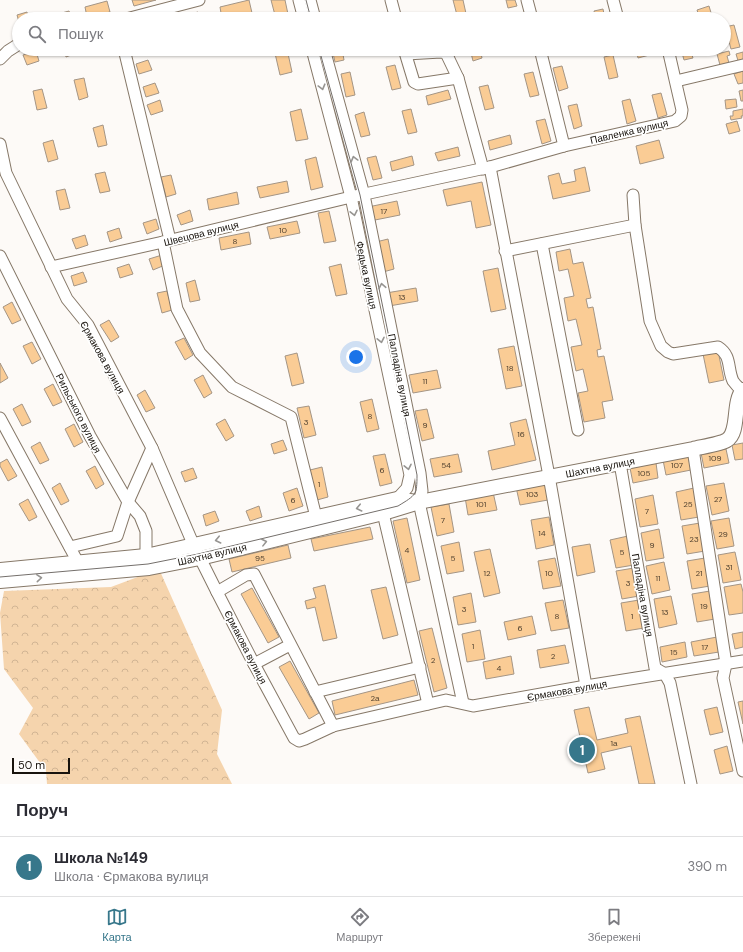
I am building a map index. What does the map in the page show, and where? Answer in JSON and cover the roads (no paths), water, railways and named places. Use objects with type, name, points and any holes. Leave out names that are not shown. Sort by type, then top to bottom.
[{"type":"main road","name":"Шахтна вулиця","points":[[0,570],[82,568],[148,562],[383,513],[419,502],[549,476],[693,450],[727,440],[733,434],[738,398],[742,390]]},
{"type":"main road","name":"Шахтна вулиця","points":[[197,552],[316,518],[397,499],[419,502]]},
{"type":"main road","name":"Шахтна вулиця","points":[[0,581],[82,568]]},
{"type":"street","points":[[153,12],[199,0]]},
{"type":"street","points":[[299,0],[302,12]]},
{"type":"street","points":[[310,0],[313,12]]},
{"type":"street","points":[[391,0],[394,12]]},
{"type":"street","points":[[527,0],[530,12]]},
{"type":"street","points":[[613,0],[616,12]]},
{"type":"street","points":[[0,60],[12,48]]},
{"type":"street","points":[[126,56],[167,241],[177,309],[200,353],[232,387],[291,417],[316,518]]},
{"type":"street","name":"Федька вулиця","points":[[314,56],[351,197],[410,475],[407,488]]},
{"type":"street","name":"Палладіна вулиця","points":[[326,56],[364,194],[420,473],[422,491],[419,502],[463,703]]},
{"type":"street","points":[[406,56],[414,82],[418,84],[458,78]]},
{"type":"street","points":[[447,56],[458,78],[486,168],[505,251],[549,476],[586,686]]},
{"type":"street","points":[[542,56],[564,146]]},
{"type":"street","name":"Павленка вулиця","points":[[351,197],[486,168],[564,146],[676,121],[682,110],[670,56]]},
{"type":"street","points":[[676,81],[743,65]]},
{"type":"street","name":"Єрмакова вулиця","points":[[0,144],[6,173],[51,267],[67,299],[88,325],[152,448],[197,552],[254,664],[294,738],[299,741],[305,740],[333,726],[446,700],[473,706],[586,686],[743,662]]},
{"type":"street","points":[[633,195],[635,225],[650,321],[662,346],[668,352],[673,354],[718,347],[725,351],[729,360],[733,381],[742,390]]},
{"type":"street","name":"Швецова вулиця","points":[[51,267],[351,197]]},
{"type":"street","points":[[505,251],[635,225]]},
{"type":"street","points":[[542,244],[578,430]]},
{"type":"street","name":"Рильського вулиця","points":[[0,256],[90,436],[128,502],[140,516],[146,531],[148,562]]},
{"type":"street","points":[[0,418],[82,568]]},
{"type":"street","points":[[70,547],[117,536],[128,502],[152,448]]},
{"type":"street","points":[[693,450],[726,664],[723,678],[743,771]]},
{"type":"street","name":"Палладіна вулиця","points":[[620,463],[655,668],[665,674],[670,683],[691,784]]},
{"type":"street","points":[[397,499],[407,488],[419,502]]},
{"type":"street","points":[[383,513],[428,704]]},
{"type":"street","points":[[218,592],[246,575],[254,574],[333,726]]},
{"type":"street","points":[[254,664],[290,645]]},
{"type":"street","points":[[315,692],[420,667]]},
{"type":"tram line","points":[[306,0],[309,12]]},
{"type":"tram line","points":[[0,577],[148,564],[198,554],[398,506],[412,497],[416,491],[417,475],[360,195],[321,56]]},
{"type":"place","name":"Школа №149","points":[[582,750]]}]
